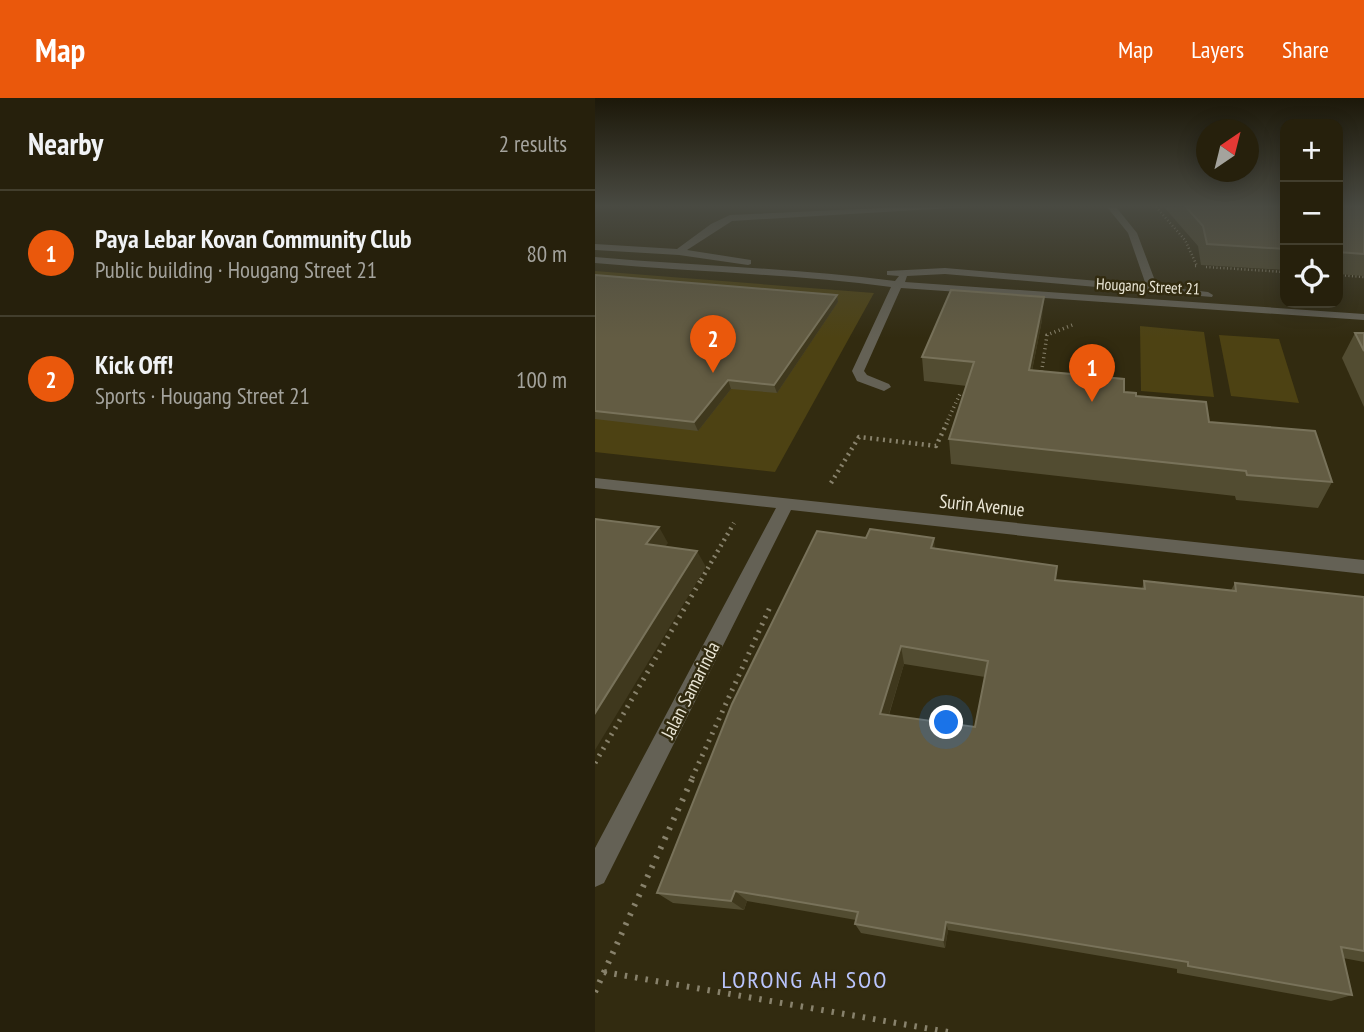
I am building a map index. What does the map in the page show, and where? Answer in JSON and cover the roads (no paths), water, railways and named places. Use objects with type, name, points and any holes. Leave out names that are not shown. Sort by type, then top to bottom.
[{"type":"street","name":"Hougang Street 21","points":[[655,251],[759,263],[826,266],[901,280],[940,270],[1152,287],[1224,297],[1280,300]]},
{"type":"street","points":[[1119,301],[1140,295],[1152,287],[1147,263],[1140,251]]},
{"type":"street","points":[[679,252],[689,264],[705,270]]},
{"type":"street","name":"Hougang Street 21","points":[[595,260],[705,270],[901,280],[1119,301],[1364,317]]},
{"type":"street","points":[[884,387],[862,378],[858,372],[901,280]]},
{"type":"street","points":[[1343,304],[1364,305]]},
{"type":"street","name":"Surin Avenue","points":[[595,484],[1364,567]]},
{"type":"street","name":"Jalan Samarinda","points":[[595,874],[785,506]]},
{"type":"place","name":"Kick Off!","points":[[713,373]]},
{"type":"place","name":"Paya Lebar Kovan Community Club","points":[[1092,402]]},
{"type":"district","name":"LORONG AH SOO","points":[[805,980]]}]
